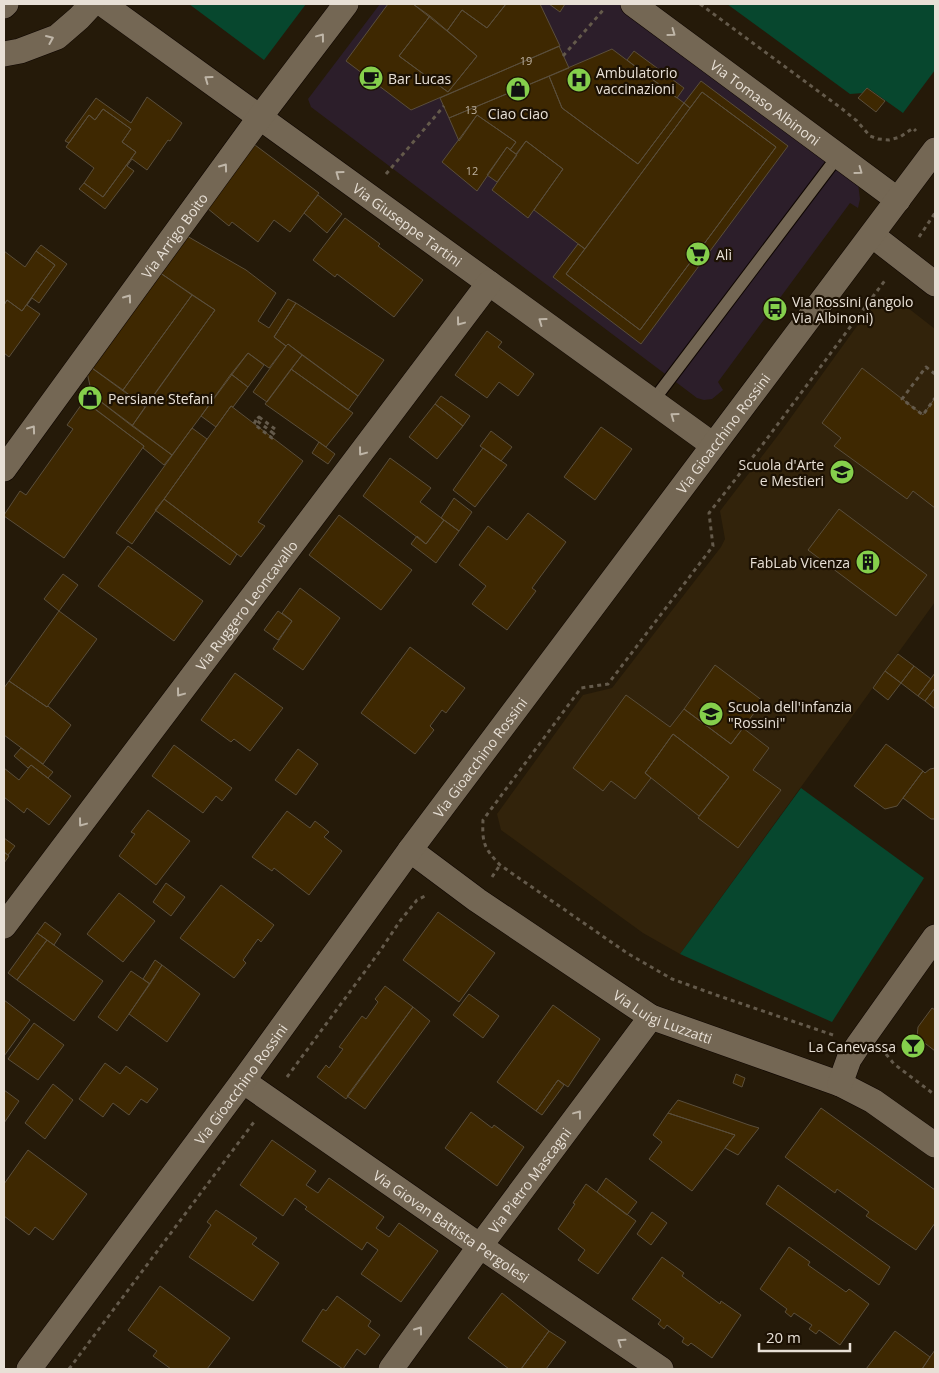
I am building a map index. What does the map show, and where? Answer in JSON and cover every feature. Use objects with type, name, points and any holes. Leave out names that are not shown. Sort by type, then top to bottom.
[{"type":"street","points":[[4,54],[20,51],[57,37],[92,4]]},
{"type":"street","name":"Via Giuseppe Tartini","points":[[103,4],[713,444]]},
{"type":"street","name":"Via Arrigo Boito","points":[[4,469],[260,117],[346,4]]},
{"type":"street","name":"Via Tomaso Albinoni","points":[[632,4],[898,200]]},
{"type":"street","name":"Via Gioacchino Rossini","points":[[29,1369],[243,1081],[410,850],[935,150]]},
{"type":"street","points":[[872,234],[935,284]]},
{"type":"street","name":"Via Ruggero Leoncavallo","points":[[4,926],[489,283]]},
{"type":"street","name":"Via Luigi Luzzatti","points":[[410,850],[477,900],[650,1017],[840,1084],[872,1101],[935,1145]]},
{"type":"street","points":[[840,1084],[854,1051],[935,938]]},
{"type":"street","name":"Via Pietro Mascagni","points":[[391,1369],[650,1017]]},
{"type":"street","name":"Via Giovan Battista Pergolesi","points":[[243,1081],[661,1369]]},
{"type":"lane","points":[[653,401],[838,156]]},
{"type":"path","points":[[564,56],[609,4]]},
{"type":"path","points":[[700,4],[857,121],[870,136],[889,140],[900,137],[913,128]]},
{"type":"path","points":[[368,195],[444,106]]},
{"type":"path","points":[[914,243],[935,214]]},
{"type":"path","points":[[827,1033],[678,981],[627,953],[500,865],[489,854],[482,838],[483,820],[581,688],[608,684],[713,546],[709,513],[891,273]]},
{"type":"path","points":[[935,374],[926,367],[902,399],[923,415],[935,398]]},
{"type":"path","points":[[259,417],[270,425],[275,429],[273,433],[275,435],[272,438],[254,424],[256,420],[259,417]]},
{"type":"path","points":[[885,1054],[894,1064],[935,1095]]},
{"type":"shaded area","points":[[380,4],[623,4],[858,183],[860,199],[858,208],[850,203],[718,382],[723,390],[712,399],[704,400],[697,398],[311,107],[308,99]]},
{"type":"shaded area","name":"Scuola dell'infanzia \"Rossini\"","points":[[878,297],[894,297],[935,329],[935,602],[680,954],[643,933],[501,830],[497,814],[583,695],[612,688],[721,547],[725,539],[720,511],[779,434]]},
{"type":"green space","points":[[189,4],[306,4],[264,60]]},
{"type":"green space","points":[[727,4],[935,4],[935,70],[903,113],[868,88],[863,93],[850,94]]},
{"type":"green space","points":[[801,788],[924,878],[832,1022],[680,954]]},
{"type":"building","points":[[388,4],[413,4],[430,16],[399,56],[448,92],[477,56],[447,31],[462,10],[487,28],[506,4],[540,4],[560,46],[411,110],[346,61]]},
{"type":"building","points":[[413,4],[506,4],[487,28],[462,10],[447,31]]},
{"type":"building","points":[[549,4],[565,4],[560,12]]},
{"type":"building","points":[[430,16],[477,56],[448,92],[399,56]]},
{"type":"building","points":[[559,46],[569,68],[449,118],[440,98]]},
{"type":"building","points":[[612,49],[684,103],[638,164],[562,108],[549,76]]},
{"type":"building","points":[[634,51],[684,88],[677,98],[627,60]]},
{"type":"building","points":[[549,76],[562,108],[638,164],[684,103],[690,108],[585,249],[534,210],[563,169],[526,141],[516,154],[510,150],[516,142],[477,115],[459,141],[449,118]]},
{"type":"building","points":[[701,81],[788,146],[641,344],[553,277],[578,244],[585,249],[566,274],[640,330],[776,147],[702,92],[690,108],[684,103]]},
{"type":"building","points":[[867,88],[885,101],[876,112],[858,98]]},
{"type":"building","points":[[702,92],[776,147],[640,330],[566,274]]},
{"type":"building","points":[[147,97],[182,123],[147,170],[132,159],[127,166],[134,171],[105,209],[79,189],[84,183],[103,197],[136,152],[122,142],[131,129],[103,109],[95,120],[89,115],[69,143],[65,141],[96,98],[131,123]]},
{"type":"building","points":[[103,109],[131,129],[122,142],[136,152],[103,197],[84,183],[94,168],[66,147],[89,115],[95,120]]},
{"type":"building","points":[[477,115],[516,142],[510,150],[507,147],[477,191],[442,162]]},
{"type":"building","points":[[526,141],[563,169],[528,218],[492,190]]},
{"type":"building","points":[[255,145],[319,193],[290,232],[274,220],[258,242],[232,222],[229,226],[207,208]]},
{"type":"building","points":[[507,147],[517,155],[497,182],[487,175]]},
{"type":"building","points":[[318,195],[342,214],[327,233],[304,213]]},
{"type":"building","points":[[345,218],[423,280],[394,317],[337,274],[335,277],[313,260]]},
{"type":"building","points":[[180,232],[246,270],[276,293],[258,321],[269,328],[288,299],[296,303],[274,337],[286,346],[269,368],[248,353],[172,455],[132,426],[215,310],[153,268]]},
{"type":"building","points":[[41,245],[67,264],[39,303],[32,298],[27,305],[40,314],[9,357],[4,353],[4,305],[7,300],[22,311],[55,265],[36,251]]},
{"type":"building","points":[[4,251],[25,267],[36,251],[55,265],[22,311],[7,300],[4,305]]},
{"type":"building","points":[[153,268],[192,295],[123,390],[85,363]]},
{"type":"building","points":[[192,295],[215,310],[145,407],[123,390]]},
{"type":"building","points":[[296,303],[384,360],[358,396],[288,344],[286,346],[274,337]]},
{"type":"building","points":[[487,331],[502,342],[498,347],[534,374],[518,396],[499,382],[487,398],[455,375]]},
{"type":"building","points":[[288,344],[302,355],[267,402],[253,392]]},
{"type":"building","points":[[248,353],[264,365],[248,387],[231,374]]},
{"type":"building","points":[[302,355],[358,396],[348,410],[291,369]]},
{"type":"building","points":[[85,363],[145,407],[132,426],[92,395]]},
{"type":"building","points":[[862,368],[923,415],[935,398],[935,508],[913,491],[907,499],[834,446],[841,438],[822,423]]},
{"type":"building","points":[[291,369],[353,413],[326,447],[265,404]]},
{"type":"building","points":[[231,374],[248,387],[216,427],[201,416]]},
{"type":"building","points":[[92,395],[172,455],[164,465],[143,448],[144,446],[86,402]]},
{"type":"building","points":[[441,396],[470,416],[463,426],[435,404]]},
{"type":"building","points":[[84,401],[144,446],[64,558],[4,515],[20,491],[26,495],[73,429],[67,425]]},
{"type":"building","points":[[435,404],[463,426],[437,459],[409,437]]},
{"type":"building","points":[[231,406],[303,461],[258,522],[265,526],[241,557],[164,499]]},
{"type":"building","points":[[601,427],[632,449],[595,500],[564,477]]},
{"type":"building","points":[[192,428],[207,439],[132,544],[116,533]]},
{"type":"building","points":[[491,431],[512,447],[501,461],[480,446]]},
{"type":"building","points":[[319,442],[335,454],[328,464],[312,453]]},
{"type":"building","points":[[483,448],[507,465],[475,507],[453,490]]},
{"type":"building","points":[[390,458],[431,488],[420,502],[444,520],[426,544],[363,496]]},
{"type":"building","points":[[454,498],[472,512],[459,531],[441,518]]},
{"type":"building","points":[[164,499],[237,554],[230,565],[155,510]]},
{"type":"building","name":"FabLab Vicenza","points":[[839,509],[927,575],[896,616],[808,550]]},
{"type":"building","points":[[528,513],[566,542],[532,588],[536,591],[507,630],[472,604],[486,586],[459,565],[488,526],[507,540]]},
{"type":"building","points":[[339,515],[412,570],[381,610],[309,555]]},
{"type":"building","points":[[444,520],[459,531],[436,563],[411,544],[417,536],[426,544]]},
{"type":"building","points":[[128,546],[203,601],[174,641],[98,586]]},
{"type":"building","points":[[63,574],[78,585],[59,611],[44,599]]},
{"type":"building","points":[[300,588],[340,618],[303,670],[273,649],[292,621],[282,613]]},
{"type":"building","points":[[59,611],[97,639],[47,707],[9,681]]},
{"type":"building","points":[[278,611],[292,621],[278,640],[264,630]]},
{"type":"building","points":[[410,647],[465,688],[446,713],[442,710],[430,726],[434,730],[415,754],[361,713]]},
{"type":"building","points":[[898,654],[914,666],[901,683],[885,671]]},
{"type":"building","points":[[715,665],[763,701],[731,744],[684,709]]},
{"type":"building","points":[[914,666],[931,679],[918,696],[901,683]]},
{"type":"building","points":[[885,671],[901,683],[888,700],[873,688]]},
{"type":"building","points":[[235,673],[283,708],[250,751],[234,739],[231,742],[201,720]]},
{"type":"building","points":[[935,673],[935,688],[925,701],[918,696]]},
{"type":"building","points":[[9,681],[48,706],[71,725],[43,764],[4,735],[4,688]]},
{"type":"building","points":[[935,688],[935,709],[925,701]]},
{"type":"building","points":[[626,695],[670,727],[684,709],[731,744],[743,728],[769,748],[753,770],[781,790],[738,848],[698,818],[729,777],[673,734],[645,773],[651,778],[635,799],[611,781],[603,791],[573,768]]},
{"type":"building","points":[[673,734],[729,777],[699,816],[645,773]]},
{"type":"building","points":[[886,744],[923,771],[897,806],[885,809],[854,786]]},
{"type":"building","points":[[174,745],[232,788],[222,801],[216,796],[203,813],[152,776]]},
{"type":"building","points":[[21,748],[53,772],[48,778],[31,765],[28,768],[14,756]]},
{"type":"building","points":[[298,749],[318,764],[296,795],[275,780]]},
{"type":"building","points":[[31,765],[71,796],[49,825],[27,808],[24,813],[4,797],[4,768],[19,780]]},
{"type":"building","points":[[935,768],[935,819],[931,819],[903,798],[923,771],[925,773]]},
{"type":"building","points":[[148,810],[190,841],[156,885],[119,856],[135,834],[131,832]]},
{"type":"building","points":[[287,811],[310,828],[315,821],[329,832],[324,837],[342,851],[309,895],[274,868],[272,871],[252,857]]},
{"type":"building","points":[[4,838],[15,846],[8,855],[4,852]]},
{"type":"building","points":[[4,852],[9,856],[4,863]]},
{"type":"building","points":[[166,883],[185,897],[171,916],[153,902]]},
{"type":"building","points":[[221,885],[274,925],[261,942],[258,939],[243,960],[246,963],[234,978],[180,938]]},
{"type":"building","points":[[119,893],[155,921],[123,962],[87,934]]},
{"type":"building","points":[[438,912],[495,953],[459,1002],[403,960]]},
{"type":"building","points":[[45,922],[61,934],[54,945],[37,933]]},
{"type":"building","points":[[37,933],[47,940],[17,980],[8,973]]},
{"type":"building","points":[[47,940],[103,981],[74,1021],[17,980]]},
{"type":"building","points":[[155,960],[162,965],[150,984],[143,979]]},
{"type":"building","points":[[162,965],[200,994],[167,1042],[129,1014]]},
{"type":"building","points":[[131,971],[150,984],[117,1031],[98,1017]]},
{"type":"building","points":[[385,986],[413,1007],[346,1099],[317,1077],[326,1065],[329,1068],[343,1049],[339,1047],[362,1016],[366,1019],[378,1002],[375,999]]},
{"type":"building","points":[[469,994],[499,1016],[483,1038],[453,1015]]},
{"type":"building","points":[[4,1000],[30,1020],[4,1056]]},
{"type":"building","points":[[553,1005],[600,1039],[568,1087],[558,1080],[536,1111],[497,1082]]},
{"type":"building","points":[[413,1007],[430,1021],[365,1109],[347,1096]]},
{"type":"building","points":[[932,1008],[935,1010],[935,1051],[917,1037],[918,1027]]},
{"type":"building","points":[[34,1023],[64,1045],[38,1080],[8,1059]]},
{"type":"building","points":[[105,1063],[120,1074],[126,1066],[158,1089],[147,1103],[141,1099],[129,1115],[113,1103],[103,1117],[79,1099]]},
{"type":"building","points":[[736,1074],[745,1078],[742,1087],[733,1083]]},
{"type":"building","points":[[558,1080],[564,1085],[542,1115],[536,1111]]},
{"type":"building","points":[[53,1084],[73,1100],[45,1139],[25,1123]]},
{"type":"building","points":[[4,1090],[19,1101],[4,1123]]},
{"type":"building","points":[[678,1100],[759,1128],[738,1155],[725,1148],[735,1135],[668,1113]]},
{"type":"building","points":[[821,1108],[935,1190],[935,1223],[916,1250],[866,1216],[869,1212],[837,1189],[835,1193],[785,1157]]},
{"type":"building","points":[[471,1112],[492,1128],[494,1125],[524,1147],[497,1186],[445,1148]]},
{"type":"building","points":[[668,1113],[735,1135],[692,1191],[649,1159],[662,1142],[653,1135]]},
{"type":"building","points":[[272,1140],[316,1171],[306,1185],[318,1193],[329,1178],[384,1217],[376,1228],[389,1237],[399,1223],[438,1251],[401,1302],[361,1274],[378,1250],[367,1242],[362,1250],[305,1209],[307,1207],[295,1198],[283,1216],[240,1185]]},
{"type":"building","points":[[28,1150],[87,1194],[53,1240],[35,1227],[29,1235],[4,1216],[4,1184]]},
{"type":"building","points":[[606,1178],[637,1202],[627,1215],[597,1192]]},
{"type":"building","points":[[586,1184],[636,1221],[598,1274],[578,1260],[585,1250],[558,1229]]},
{"type":"building","points":[[778,1185],[890,1267],[879,1285],[766,1204]]},
{"type":"building","points":[[216,1210],[257,1238],[252,1244],[279,1263],[253,1301],[189,1257],[211,1225],[207,1222]]},
{"type":"building","points":[[652,1212],[667,1223],[651,1245],[637,1234]]},
{"type":"building","points":[[789,1247],[810,1262],[808,1265],[846,1292],[849,1289],[869,1304],[840,1345],[819,1330],[816,1334],[809,1329],[812,1325],[794,1313],[791,1317],[785,1312],[787,1309],[760,1289]]},
{"type":"building","points":[[662,1257],[684,1273],[682,1276],[720,1304],[721,1301],[741,1315],[712,1358],[691,1343],[688,1346],[682,1342],[684,1338],[667,1325],[664,1329],[658,1324],[661,1320],[632,1299]]},
{"type":"building","points":[[160,1286],[230,1338],[207,1369],[171,1369],[153,1356],[157,1351],[128,1330]]},
{"type":"building","points":[[502,1293],[549,1331],[521,1369],[509,1369],[468,1338]]},
{"type":"building","points":[[337,1296],[371,1321],[368,1326],[380,1335],[365,1355],[357,1349],[343,1369],[302,1341],[323,1309],[326,1311]]},
{"type":"building","points":[[549,1331],[566,1342],[546,1369],[521,1369]]},
{"type":"building","points":[[895,1331],[930,1357],[922,1369],[866,1369]]},
{"type":"building","points":[[935,1350],[935,1369],[922,1369],[930,1357]]},
{"type":"place","name":"Bar Lucas","points":[[371,78]]},
{"type":"place","name":"Ambulatorio vaccinazioni","points":[[579,80]]},
{"type":"place","name":"Ciao Ciao","points":[[518,89]]},
{"type":"place","name":"Alì","points":[[698,254]]},
{"type":"place","name":"Via Rossini (angolo Via Albinoni)","points":[[775,309]]},
{"type":"place","name":"Persiane Stefani","points":[[90,398]]},
{"type":"place","name":"Scuola d'Arte e Mestieri","points":[[842,472]]},
{"type":"place","name":"FabLab Vicenza","points":[[868,562]]},
{"type":"place","name":"Scuola dell'infanzia \"Rossini\"","points":[[711,714]]},
{"type":"place","name":"La Canevassa","points":[[913,1046]]}]
